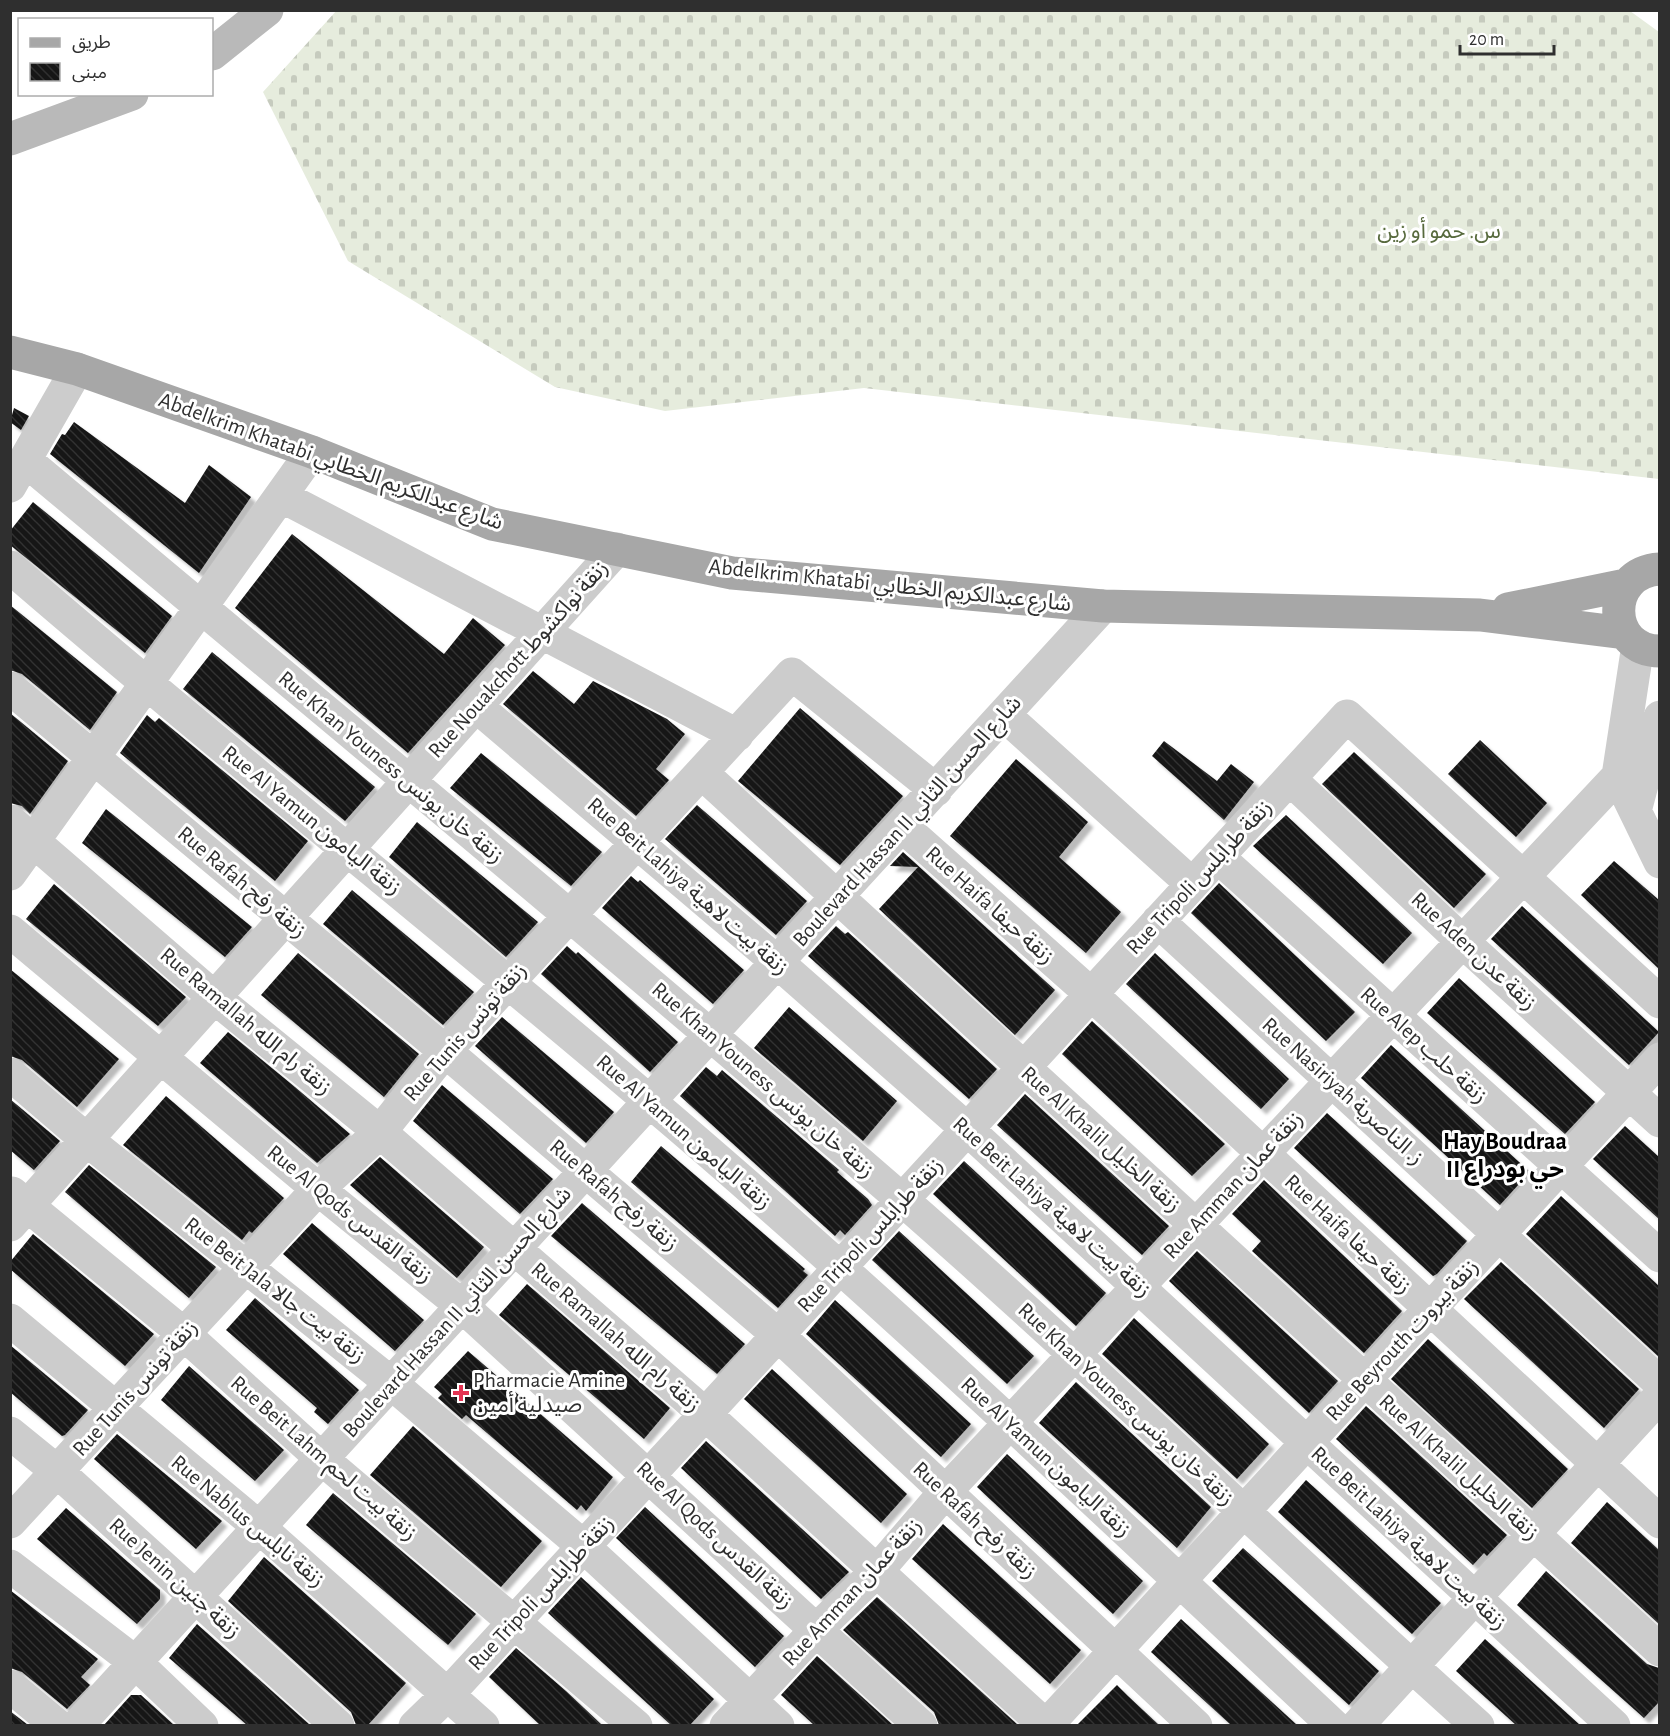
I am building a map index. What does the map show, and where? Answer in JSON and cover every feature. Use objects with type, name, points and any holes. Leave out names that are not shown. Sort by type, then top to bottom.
[{"type":"main road","points":[[213,53],[267,10]]},
{"type":"main road","points":[[10,139],[127,96]]},
{"type":"main road","name":"Abdelkrim Khatabi شارع عبدالكريم الخطابي","points":[[10,352],[77,369],[312,452],[492,524],[732,573],[1103,606],[1480,615],[1641,643]]},
{"type":"main road","points":[[1641,643],[1619,617],[1619,600],[1626,585],[1636,575],[1649,569],[1659,568]]},
{"type":"main road","name":"Abdelkrim Khatabi شارع عبدالكريم الخطابي","points":[[1480,615],[1626,585]]},
{"type":"street","points":[[18,473],[77,369]]},
{"type":"street","points":[[10,874],[36,841],[92,758],[312,452]]},
{"type":"street","name":"Rue Khan Youness زنقة خان يونس","points":[[18,473],[201,607],[408,782],[571,915],[902,1200],[1478,1725]]},
{"type":"street","points":[[281,496],[543,631],[737,735]]},
{"type":"street","name":"Rue Nouakchott زنقة نواكشوط","points":[[16,1208],[87,1140],[618,549]]},
{"type":"street","name":"Rue Al Yamun زنقة اليامون","points":[[10,567],[146,684],[650,1101],[840,1267],[1334,1725]]},
{"type":"street","name":"Boulevard Hassan II شارع الحسن الثاني","points":[[77,1725],[1103,606]]},
{"type":"street","points":[[1641,643],[1617,776],[1659,862]]},
{"type":"street","name":"Rue Tunis زنقة تونس","points":[[10,1522],[318,1189],[380,1132],[445,1051],[792,674],[936,790]]},
{"type":"street","name":"Rue Rafah زنقة رفح","points":[[10,688],[445,1051],[778,1335],[1196,1725]]},
{"type":"street","name":"Rue Beit Lahiya زنقة بيت لاهية","points":[[476,706],[777,962],[967,1129],[1614,1725]]},
{"type":"street","points":[[1004,715],[1192,884]]},
{"type":"street","name":"Rue Tripoli زنقة طرابلس","points":[[415,1725],[448,1694],[1347,716],[1523,877]]},
{"type":"street","points":[[1635,811],[1659,717]]},
{"type":"street","name":"Rue Al Khalil زنقة الخليل","points":[[702,773],[1659,1650]]},
{"type":"street","name":"Rue Amman زنقة عمان","points":[[726,1725],[817,1629],[878,1570],[945,1492],[1617,776]]},
{"type":"street","name":"Rue Aden زنقة عدن","points":[[1290,779],[1462,941],[1659,1121]]},
{"type":"street","name":"Rue Ramallah زنقة رام الله","points":[[10,821],[36,841],[215,998],[380,1132],[704,1413],[1046,1725]]},
{"type":"street","name":"Rue Haifa زنقة حيفا","points":[[902,826],[1091,994],[1659,1522]]},
{"type":"street","name":"Rue Alep زنقة حلب","points":[[1218,857],[1659,1256]]},
{"type":"street","points":[[1523,877],[1659,1002]]},
{"type":"street","name":"Rue Nasiriyah ز. الناصرية","points":[[1158,921],[1659,1383]]},
{"type":"street","name":"Rue Al Qods زنقة القدس","points":[[10,931],[160,1058],[462,1306],[650,1475],[921,1725]]},
{"type":"street","name":"Rue Beyrouth زنقة بيروت","points":[[1046,1725],[1659,1059]]},
{"type":"street","name":"Rue Beit Jala زنقة بيت جالا","points":[[10,1074],[87,1140],[391,1383],[583,1546],[778,1725]]},
{"type":"street","name":"Rue Beit Lahm زنقة بيت لحم","points":[[16,1208],[184,1334],[322,1459],[636,1725]]},
{"type":"street","name":"Rue Nablus زنقة نابلس","points":[[10,1320],[259,1527],[483,1725]]},
{"type":"street","points":[[1357,1725],[1659,1396]]},
{"type":"street","name":"Rue Jenin زنقة جنين","points":[[10,1433],[58,1472],[338,1725]]},
{"type":"street","points":[[10,1566],[135,1662],[202,1725]]},
{"type":"street","points":[[10,1686],[58,1725]]},
{"type":"green space","name":"س. حمو أو زين","points":[[337,10],[1630,11],[1659,32],[1659,479],[864,388],[665,411],[555,387],[348,261],[263,92]]},
{"type":"building","points":[[14,408],[29,416],[21,430],[10,422]]},
{"type":"building","points":[[74,422],[185,503],[209,465],[251,497],[199,573],[50,454],[62,434],[65,435]]},
{"type":"building","points":[[33,502],[172,616],[145,653],[10,545],[10,531]]},
{"type":"building","points":[[292,534],[444,654],[473,618],[505,645],[408,753],[235,608]]},
{"type":"building","points":[[10,605],[117,692],[90,730],[22,674],[10,670]]},
{"type":"building","points":[[212,652],[375,787],[345,821],[183,689]]},
{"type":"building","points":[[533,671],[574,704],[593,681],[667,719],[685,734],[656,769],[669,780],[636,816],[503,704]]},
{"type":"building","points":[[800,708],[903,796],[840,865],[738,781]]},
{"type":"building","points":[[10,713],[68,761],[30,814],[22,806],[10,803]]},
{"type":"building","points":[[147,715],[155,722],[159,718],[308,841],[275,881],[120,753]]},
{"type":"building","points":[[1480,740],[1547,803],[1516,837],[1448,774]]},
{"type":"building","points":[[1164,741],[1217,781],[1231,764],[1254,782],[1224,820],[1152,756]]},
{"type":"building","points":[[1354,752],[1486,874],[1454,908],[1322,784]]},
{"type":"building","points":[[481,753],[602,852],[571,886],[450,788]]},
{"type":"building","points":[[1016,759],[1088,822],[1059,857],[1121,912],[1086,953],[950,836]]},
{"type":"building","points":[[697,805],[807,901],[776,935],[665,839]]},
{"type":"building","points":[[106,809],[252,927],[225,957],[82,843]]},
{"type":"building","points":[[1286,815],[1412,933],[1383,964],[1253,846]]},
{"type":"building","points":[[417,822],[538,922],[506,957],[389,857]]},
{"type":"building","points":[[903,852],[1055,990],[1015,1035],[879,909],[918,867],[890,866]]},
{"type":"building","points":[[1614,861],[1659,900],[1659,969],[1581,895]]},
{"type":"building","points":[[631,876],[638,882],[640,880],[744,970],[713,1004],[602,908]]},
{"type":"building","points":[[1219,883],[1355,1012],[1326,1041],[1191,913]]},
{"type":"building","points":[[54,884],[186,997],[158,1026],[26,919]]},
{"type":"building","points":[[352,890],[474,992],[443,1025],[323,924]]},
{"type":"building","points":[[1522,906],[1659,1032],[1629,1065],[1491,939]]},
{"type":"building","points":[[836,926],[845,934],[848,932],[997,1069],[969,1099],[808,956]]},
{"type":"building","points":[[567,946],[576,954],[578,952],[678,1042],[650,1072],[541,974]]},
{"type":"building","points":[[298,953],[419,1054],[384,1097],[261,995]]},
{"type":"building","points":[[1155,953],[1289,1079],[1261,1109],[1126,984]]},
{"type":"building","points":[[10,969],[119,1059],[77,1107],[22,1060],[10,1056]]},
{"type":"building","points":[[1459,978],[1595,1102],[1565,1134],[1427,1013]]},
{"type":"building","points":[[789,1007],[897,1101],[863,1141],[754,1048]]},
{"type":"building","points":[[502,1017],[614,1112],[586,1143],[475,1046]]},
{"type":"building","points":[[1092,1021],[1225,1144],[1192,1176],[1062,1054]]},
{"type":"building","points":[[228,1032],[350,1134],[317,1163],[200,1063]]},
{"type":"building","points":[[1391,1045],[1530,1172],[1500,1205],[1361,1078]]},
{"type":"building","points":[[706,1067],[717,1076],[722,1070],[839,1170],[837,1172],[868,1199],[872,1205],[845,1235],[840,1230],[835,1236],[680,1096]]},
{"type":"building","points":[[442,1085],[553,1179],[520,1214],[413,1121]]},
{"type":"building","points":[[1025,1094],[1169,1226],[1142,1255],[997,1125]]},
{"type":"building","points":[[166,1096],[284,1198],[252,1233],[249,1231],[242,1240],[123,1145]]},
{"type":"building","points":[[10,1099],[60,1141],[34,1170],[10,1150]]},
{"type":"building","points":[[1327,1113],[1467,1241],[1437,1274],[1433,1276],[1294,1148]]},
{"type":"building","points":[[1625,1126],[1659,1157],[1659,1219],[1593,1159]]},
{"type":"building","points":[[661,1146],[805,1269],[803,1271],[808,1275],[778,1308],[631,1182]]},
{"type":"building","points":[[380,1157],[484,1247],[457,1278],[350,1185]]},
{"type":"building","points":[[964,1161],[1106,1293],[1076,1326],[933,1194]]},
{"type":"building","points":[[89,1165],[216,1267],[189,1298],[65,1192]]},
{"type":"building","points":[[1264,1180],[1402,1311],[1364,1353],[1252,1251],[1261,1241],[1232,1214]]},
{"type":"building","points":[[1561,1196],[1659,1286],[1659,1357],[1526,1234]]},
{"type":"building","points":[[582,1203],[745,1344],[717,1374],[551,1236]]},
{"type":"building","points":[[312,1223],[424,1320],[395,1351],[283,1254]]},
{"type":"building","points":[[899,1231],[1034,1356],[1007,1384],[872,1260]]},
{"type":"building","points":[[33,1234],[154,1334],[125,1366],[10,1269],[10,1262]]},
{"type":"building","points":[[1197,1251],[1338,1381],[1309,1413],[1169,1281]]},
{"type":"building","points":[[1501,1262],[1639,1389],[1604,1428],[1464,1299]]},
{"type":"building","points":[[527,1284],[670,1408],[644,1439],[499,1315]]},
{"type":"building","points":[[255,1298],[359,1390],[328,1424],[314,1412],[317,1408],[226,1330]]},
{"type":"building","points":[[835,1300],[971,1424],[941,1457],[806,1334]]},
{"type":"building","points":[[1134,1318],[1269,1444],[1237,1479],[1102,1354]]},
{"type":"building","points":[[1428,1339],[1568,1469],[1532,1508],[1391,1379]]},
{"type":"building","points":[[10,1345],[88,1410],[65,1435],[62,1436],[10,1392]]},
{"type":"building","points":[[468,1351],[613,1477],[586,1511],[581,1505],[577,1510],[466,1415],[462,1419],[438,1398],[442,1394],[434,1387]]},
{"type":"building","points":[[189,1366],[284,1450],[255,1481],[161,1400]]},
{"type":"building","points":[[772,1369],[907,1494],[881,1523],[744,1399]]},
{"type":"building","points":[[1076,1382],[1211,1507],[1177,1548],[1039,1423]]},
{"type":"building","points":[[1366,1406],[1507,1535],[1487,1556],[1484,1553],[1473,1565],[1336,1439]]},
{"type":"building","points":[[413,1426],[542,1541],[501,1587],[370,1475]]},
{"type":"building","points":[[117,1434],[222,1521],[196,1549],[94,1459]]},
{"type":"building","points":[[706,1441],[849,1572],[821,1599],[681,1468]]},
{"type":"building","points":[[1007,1454],[1143,1581],[1113,1614],[977,1487]]},
{"type":"building","points":[[1306,1480],[1441,1603],[1412,1634],[1278,1512]]},
{"type":"building","points":[[333,1493],[476,1614],[448,1645],[306,1525]]},
{"type":"building","points":[[1607,1502],[1659,1550],[1659,1624],[1571,1543]]},
{"type":"building","points":[[645,1507],[784,1636],[755,1667],[616,1538]]},
{"type":"building","points":[[66,1508],[160,1590],[160,1599],[137,1624],[37,1539]]},
{"type":"building","points":[[943,1524],[1081,1650],[1050,1684],[912,1559]]},
{"type":"building","points":[[1243,1548],[1379,1671],[1349,1705],[1212,1581]]},
{"type":"building","points":[[264,1557],[406,1683],[368,1725],[356,1725],[351,1712],[228,1601]]},
{"type":"building","points":[[1546,1571],[1647,1664],[1659,1668],[1659,1702],[1644,1718],[1517,1605]]},
{"type":"building","points":[[581,1577],[714,1699],[690,1725],[671,1725],[548,1613]]},
{"type":"building","points":[[10,1590],[98,1659],[81,1677],[90,1685],[67,1709],[22,1672],[10,1668]]},
{"type":"building","points":[[877,1597],[1018,1725],[939,1725],[934,1712],[843,1630]]},
{"type":"building","points":[[1181,1619],[1297,1725],[1231,1725],[1151,1652]]},
{"type":"building","points":[[197,1624],[310,1725],[247,1725],[169,1658]]},
{"type":"building","points":[[1485,1639],[1580,1725],[1516,1725],[1456,1671]]},
{"type":"building","points":[[516,1648],[602,1725],[540,1725],[489,1677]]},
{"type":"building","points":[[817,1656],[893,1725],[814,1725],[781,1695]]},
{"type":"building","points":[[1117,1685],[1128,1696],[1159,1725],[1077,1725]]},
{"type":"building","points":[[131,1695],[141,1695],[174,1725],[104,1725]]},
{"type":"building","points":[[10,1711],[28,1725],[10,1725]]},
{"type":"place","name":"Pharmacie Amine صيدلية أمين","points":[[461,1393]]},
{"type":"district","name":"Hay Boudraa II حي بودراع","points":[[1505,1156]]}]
